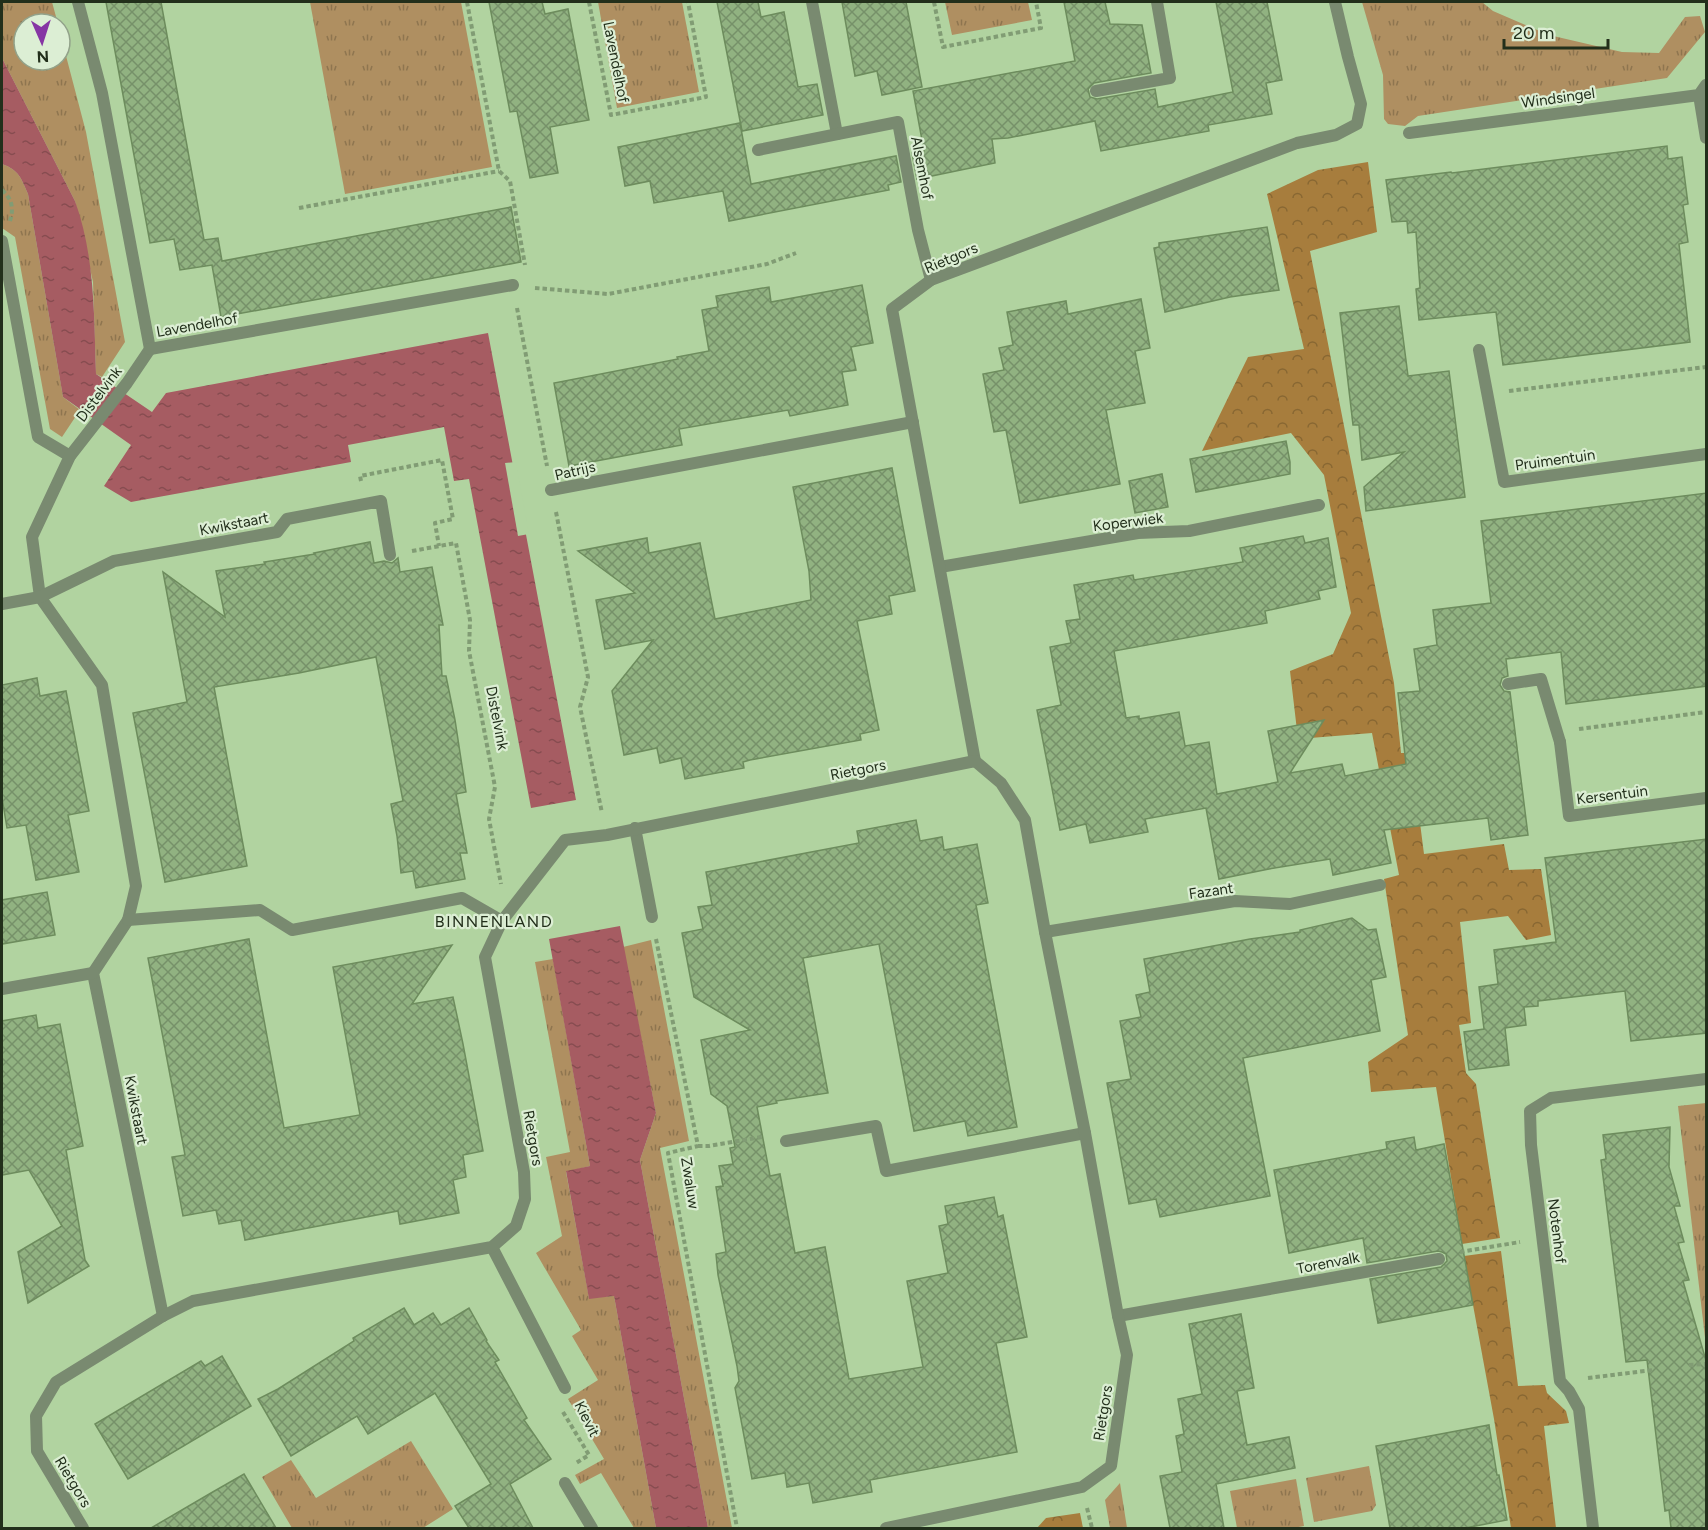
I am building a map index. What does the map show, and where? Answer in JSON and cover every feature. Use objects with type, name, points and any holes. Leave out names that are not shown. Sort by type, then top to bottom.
[{"type":"street","name":"Lavendelhof","points":[[78,2],[102,93],[150,349],[513,285]]},
{"type":"street","points":[[812,2],[837,134]]},
{"type":"street","points":[[1096,91],[1170,78],[1157,2]]},
{"type":"street","name":"Rietgors","points":[[885,1528],[1082,1487],[1110,1466],[1127,1355],[1025,819],[1001,783],[975,761],[892,309],[931,280],[1297,143],[1336,135],[1357,124],[1361,104],[1335,2]]},
{"type":"street","points":[[1703,90],[1707,138]]},
{"type":"street","name":"Windsingel","points":[[1409,133],[1703,90]]},
{"type":"street","name":"Alsemhof","points":[[758,150],[898,122],[918,230],[931,280]]},
{"type":"street","points":[[2,241],[38,437],[70,456],[32,537],[40,597],[102,685],[136,886],[128,920],[93,973],[2,989]]},
{"type":"street","name":"Distelvink","points":[[70,456],[150,349]]},
{"type":"street","name":"Pruimentuin","points":[[1479,350],[1504,482],[1707,454]]},
{"type":"street","name":"Patrijs","points":[[551,490],[913,422]]},
{"type":"street","points":[[364,504],[381,501],[390,555]]},
{"type":"street","name":"Kwikstaart","points":[[2,604],[40,597],[114,561],[277,532],[287,519],[364,504]]},
{"type":"street","name":"Koperwiek","points":[[940,567],[1138,533],[1189,531],[1319,505]]},
{"type":"street","points":[[1508,684],[1541,679],[1560,742]]},
{"type":"street","name":"Kersentuin","points":[[1560,742],[1569,816],[1707,798]]},
{"type":"street","name":"Rietgors","points":[[83,1528],[37,1452],[36,1416],[56,1382],[162,1316],[193,1301],[492,1247],[516,1226],[525,1199],[524,1172],[485,957],[505,918],[565,840],[607,834],[975,761]]},
{"type":"street","points":[[635,828],[652,917]]},
{"type":"street","name":"Fazant","points":[[1045,932],[1235,901],[1290,904],[1380,885]]},
{"type":"street","points":[[128,920],[260,910],[292,930],[462,898],[505,918]]},
{"type":"street","name":"Kwikstaart","points":[[93,973],[162,1316]]},
{"type":"street","name":"Notenhof","points":[[1593,1528],[1579,1409],[1569,1391],[1560,1381],[1531,1145],[1530,1111],[1551,1098],[1707,1079]]},
{"type":"street","points":[[786,1141],[876,1126],[886,1171],[1085,1132]]},
{"type":"street","name":"Kievit","points":[[492,1247],[565,1388]]},
{"type":"street","name":"Torenvalk","points":[[1118,1316],[1439,1259]]},
{"type":"street","points":[[565,1484],[592,1528]]},
{"type":"path","points":[[467,2],[499,171],[510,181],[528,288]]},
{"type":"path","name":"Lavendelhof","points":[[589,2],[611,115],[706,98],[688,2]]},
{"type":"path","points":[[934,2],[943,47],[1041,28],[1036,2]]},
{"type":"path","points":[[300,208],[499,171]]},
{"type":"path","points":[[2,190],[9,196],[13,206],[2,241]]},
{"type":"path","points":[[551,490],[513,285],[608,294],[768,264],[796,252]]},
{"type":"path","points":[[1487,394],[1707,367]]},
{"type":"path","points":[[364,504],[360,476],[442,460],[453,519],[435,523],[440,546],[390,555]]},
{"type":"path","name":"Patrijs","points":[[551,490],[588,677],[580,707],[607,834]]},
{"type":"path","name":"Distelvink","points":[[440,546],[456,543],[470,620],[469,651],[495,787],[489,819],[505,918]]},
{"type":"path","points":[[1560,742],[1571,730],[1707,712]]},
{"type":"path","name":"Zwaluw","points":[[652,917],[698,1146],[669,1153],[737,1528]]},
{"type":"path","points":[[698,1146],[777,1134],[786,1141]]},
{"type":"path","points":[[1439,1259],[1464,1251],[1543,1238]]},
{"type":"path","points":[[1689,1365],[1707,1364]]},
{"type":"path","points":[[1560,1381],[1653,1370]]},
{"type":"path","name":"Kievit","points":[[565,1388],[561,1407],[589,1455],[563,1471],[565,1484]]},
{"type":"green space","points":[[2,2],[52,2],[55,12],[12,12],[12,72],[70,72],[86,132],[125,342],[102,377],[96,374],[93,282],[75,201],[2,58]]},
{"type":"green space","points":[[310,2],[461,2],[492,167],[345,194]]},
{"type":"green space","points":[[598,2],[682,2],[699,92],[617,108]]},
{"type":"green space","points":[[945,2],[1028,2],[1032,20],[952,35]]},
{"type":"green space","points":[[1362,2],[1482,2],[1493,11],[1549,35],[1622,52],[1659,53],[1685,17],[1700,16],[1705,32],[1667,78],[1418,116],[1405,126],[1388,124],[1384,119],[1383,75]]},
{"type":"green space","points":[[1368,162],[1377,232],[1310,251],[1394,683],[1401,753],[1411,753],[1424,854],[1504,844],[1509,870],[1541,869],[1551,935],[1526,940],[1508,916],[1460,922],[1471,1023],[1459,1025],[1466,1073],[1476,1084],[1500,1238],[1462,1244],[1436,1087],[1371,1092],[1368,1062],[1408,1035],[1384,879],[1399,875],[1372,733],[1298,739],[1290,671],[1333,654],[1351,613],[1324,475],[1291,433],[1202,451],[1248,357],[1304,349],[1267,194],[1318,170]]},
{"type":"green space","points":[[2,164],[19,175],[28,194],[63,397],[80,410],[62,437],[50,429],[15,237],[2,228]]},
{"type":"green space","points":[[651,940],[689,1141],[660,1148],[732,1528],[708,1528],[640,1160],[656,1113],[623,947]]},
{"type":"green space","points":[[553,959],[590,1166],[566,1172],[589,1298],[614,1296],[656,1528],[634,1528],[601,1473],[580,1484],[575,1475],[604,1459],[568,1399],[598,1380],[572,1336],[581,1330],[536,1253],[562,1236],[546,1157],[570,1152],[535,962]]},
{"type":"green space","points":[[1706,1103],[1706,1346],[1678,1106]]},
{"type":"green space","points":[[1501,1251],[1518,1386],[1545,1385],[1547,1393],[1566,1411],[1569,1423],[1544,1426],[1556,1528],[1511,1528],[1494,1419],[1464,1256]]},
{"type":"green space","points":[[411,1441],[453,1509],[423,1528],[292,1528],[262,1477],[291,1460],[316,1498]]},
{"type":"green space","points":[[1369,1466],[1376,1505],[1372,1511],[1314,1522],[1306,1478]]},
{"type":"green space","points":[[1296,1479],[1304,1526],[1237,1528],[1230,1491]]},
{"type":"green space","points":[[1120,1483],[1127,1528],[1110,1528],[1105,1500]]},
{"type":"green space","points":[[1080,1513],[1083,1528],[1037,1528],[1046,1518]]},
{"type":"water","points":[[2,58],[75,201],[82,222],[92,286],[96,374],[152,412],[166,393],[488,333],[576,800],[531,808],[469,479],[454,481],[444,427],[348,445],[351,462],[131,502],[104,486],[131,445],[63,397],[28,194],[19,175],[2,164]]},
{"type":"water","points":[[620,926],[656,1113],[640,1160],[708,1528],[656,1528],[614,1296],[589,1299],[566,1171],[590,1166],[549,939]]},
{"type":"pier","points":[[516,462],[529,534],[518,536],[505,463]]},
{"type":"building","points":[[106,2],[161,2],[204,240],[218,238],[222,261],[511,207],[521,262],[221,317],[212,265],[180,270],[174,239],[150,243]]},
{"type":"building","points":[[489,2],[542,2],[545,14],[568,9],[589,120],[550,127],[558,173],[530,178],[517,111],[510,112]]},
{"type":"building","points":[[717,2],[758,2],[761,17],[784,12],[798,87],[817,84],[823,115],[742,131]]},
{"type":"building","points":[[842,2],[906,2],[922,87],[882,95],[877,71],[855,76]]},
{"type":"building","points":[[1064,2],[1105,2],[1110,24],[1142,25],[1151,73],[1094,83],[1088,89],[1090,97],[1097,99],[1155,89],[1158,107],[1233,92],[1216,2],[1267,2],[1282,80],[1266,83],[1272,114],[1208,125],[1209,131],[1101,151],[1095,121],[992,139],[995,163],[917,179],[912,153],[924,151],[913,91],[1075,61]]},
{"type":"building","points":[[740,123],[751,184],[896,156],[901,182],[888,185],[889,190],[729,221],[723,191],[654,203],[650,181],[625,186],[618,147]]},
{"type":"building","points":[[1667,146],[1668,159],[1682,157],[1688,204],[1683,205],[1688,242],[1679,244],[1690,342],[1503,365],[1496,312],[1419,320],[1416,289],[1420,288],[1416,232],[1408,233],[1407,221],[1392,222],[1386,180]]},
{"type":"building","points":[[1267,227],[1279,290],[1230,297],[1165,312],[1154,248],[1159,247],[1159,243]]},
{"type":"building","points":[[862,285],[873,343],[851,347],[856,370],[842,372],[848,405],[790,416],[788,410],[679,429],[682,445],[569,466],[554,383],[709,351],[702,310],[718,307],[716,296],[769,287],[771,302]]},
{"type":"building","points":[[1141,299],[1150,348],[1135,351],[1145,403],[1106,410],[1120,484],[1020,503],[1006,430],[994,432],[983,374],[1004,370],[999,348],[1013,345],[1007,312],[1066,301],[1068,314]]},
{"type":"building","points":[[1399,306],[1408,376],[1449,371],[1465,497],[1366,511],[1364,487],[1404,452],[1362,460],[1359,425],[1353,425],[1340,313]]},
{"type":"building","points":[[1286,441],[1290,474],[1196,492],[1190,459]]},
{"type":"building","points":[[892,468],[915,591],[889,596],[892,614],[857,621],[879,730],[860,734],[861,740],[750,760],[743,762],[744,768],[685,779],[681,758],[660,763],[657,748],[624,755],[612,691],[653,640],[605,649],[596,600],[635,593],[578,551],[647,538],[649,553],[700,543],[715,619],[811,600],[809,571],[793,487]]},
{"type":"building","points":[[1162,474],[1168,507],[1135,513],[1129,481]]},
{"type":"building","points":[[1707,493],[1707,686],[1566,704],[1561,652],[1506,659],[1508,676],[1502,678],[1500,685],[1504,691],[1510,692],[1528,835],[1491,840],[1488,818],[1384,830],[1391,863],[1333,875],[1330,859],[1219,879],[1206,808],[1145,819],[1148,832],[1090,843],[1086,824],[1060,830],[1037,710],[1061,705],[1050,647],[1071,643],[1066,621],[1080,619],[1074,585],[1133,575],[1134,580],[1243,562],[1240,548],[1303,536],[1305,543],[1328,538],[1336,587],[1318,591],[1320,599],[1265,611],[1267,623],[1114,651],[1126,718],[1139,716],[1139,719],[1179,712],[1185,746],[1209,742],[1217,794],[1278,782],[1268,731],[1324,720],[1290,773],[1342,764],[1345,776],[1406,764],[1398,693],[1420,691],[1414,649],[1437,645],[1433,610],[1491,603],[1481,521]]},
{"type":"building","points":[[370,542],[374,563],[384,561],[392,563],[398,558],[400,572],[432,567],[443,625],[439,625],[442,676],[446,676],[466,792],[456,794],[467,853],[460,853],[465,879],[416,888],[413,871],[401,873],[391,804],[403,801],[376,657],[214,687],[247,866],[165,882],[133,713],[187,702],[163,572],[225,617],[216,571],[265,564],[264,562]]},
{"type":"building","points":[[37,678],[40,696],[66,691],[89,811],[68,815],[79,872],[36,880],[26,825],[7,828],[2,798],[2,685]]},
{"type":"building","points":[[916,820],[920,841],[942,837],[944,850],[977,844],[988,903],[976,905],[1017,1127],[968,1136],[965,1121],[914,1131],[879,944],[803,958],[828,1093],[776,1101],[777,1103],[757,1107],[770,1176],[780,1174],[795,1253],[825,1247],[849,1379],[923,1367],[907,1281],[948,1273],[939,1226],[948,1224],[945,1206],[994,1197],[998,1217],[1003,1215],[1027,1337],[996,1343],[1017,1452],[870,1480],[872,1492],[813,1503],[809,1483],[787,1487],[785,1473],[752,1479],[735,1388],[739,1381],[737,1366],[718,1275],[716,1254],[726,1252],[716,1187],[723,1186],[719,1166],[733,1164],[730,1148],[735,1147],[727,1106],[711,1094],[701,1040],[750,1030],[694,997],[682,933],[703,929],[698,907],[712,905],[706,872],[859,843],[857,831]]},
{"type":"building","points":[[1707,839],[1707,1033],[1631,1041],[1625,991],[1538,1001],[1538,1006],[1524,1007],[1526,1025],[1505,1028],[1509,1065],[1469,1070],[1464,1032],[1484,1029],[1479,987],[1498,984],[1494,950],[1556,942],[1545,858]]},
{"type":"building","points":[[47,892],[55,935],[2,944],[2,900]]},
{"type":"building","points":[[1352,918],[1368,930],[1376,929],[1386,977],[1371,980],[1380,1031],[1243,1058],[1270,1196],[1160,1217],[1156,1199],[1129,1204],[1107,1083],[1131,1079],[1120,1021],[1141,1017],[1136,995],[1150,992],[1144,959],[1300,932],[1300,930]]},
{"type":"building","points":[[249,939],[284,1128],[360,1115],[333,967],[452,945],[412,1004],[453,997],[483,1151],[463,1155],[466,1177],[453,1180],[459,1213],[400,1224],[398,1211],[245,1240],[241,1220],[219,1224],[216,1210],[183,1216],[172,1157],[185,1155],[148,958]]},
{"type":"building","points":[[36,1015],[38,1028],[60,1024],[83,1146],[66,1150],[85,1260],[89,1266],[28,1303],[18,1252],[62,1226],[29,1170],[2,1175],[2,1021]]},
{"type":"building","points":[[1670,1127],[1669,1167],[1680,1206],[1674,1206],[1684,1242],[1678,1243],[1689,1280],[1683,1281],[1707,1364],[1707,1528],[1671,1528],[1669,1510],[1665,1511],[1647,1360],[1626,1362],[1601,1160],[1606,1159],[1603,1135]]},
{"type":"building","points":[[1414,1137],[1416,1150],[1444,1144],[1473,1305],[1378,1323],[1370,1279],[1441,1267],[1447,1261],[1446,1254],[1438,1251],[1367,1263],[1363,1238],[1289,1253],[1274,1170],[1387,1149],[1386,1142]]},
{"type":"building","points":[[404,1308],[414,1325],[433,1313],[441,1325],[469,1308],[499,1360],[495,1362],[527,1418],[524,1420],[551,1459],[510,1484],[533,1528],[469,1528],[455,1506],[491,1484],[435,1393],[368,1434],[357,1416],[291,1456],[258,1399],[278,1389],[354,1341],[353,1338]]},
{"type":"building","points":[[1241,1314],[1254,1388],[1237,1391],[1247,1445],[1289,1437],[1295,1468],[1216,1484],[1224,1528],[1170,1528],[1160,1476],[1182,1472],[1176,1436],[1184,1434],[1178,1399],[1202,1394],[1189,1324]]},
{"type":"building","points":[[222,1356],[251,1406],[128,1479],[95,1424],[201,1361],[205,1366]]},
{"type":"building","points":[[1489,1425],[1507,1520],[1465,1528],[1390,1528],[1376,1446]]},
{"type":"building","points":[[244,1474],[276,1528],[151,1528],[211,1493]]},
{"type":"district","name":"BINNENLAND","points":[[494,921]]}]
